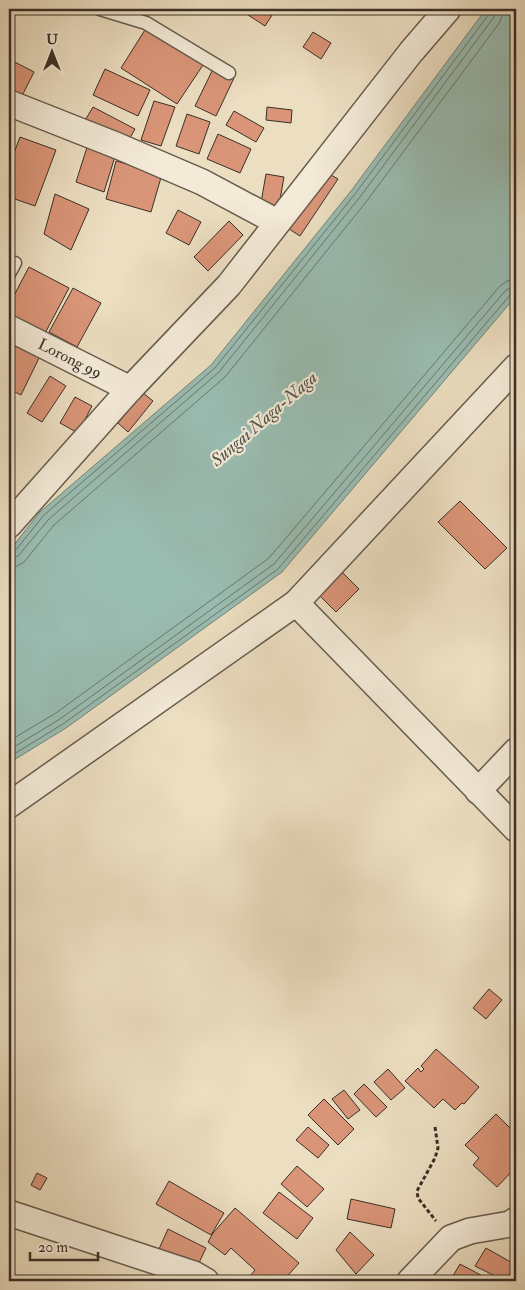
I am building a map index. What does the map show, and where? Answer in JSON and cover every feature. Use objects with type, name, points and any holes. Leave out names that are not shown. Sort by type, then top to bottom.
[{"type":"street","points":[[9,525],[130,389],[229,285],[252,258],[277,222],[411,52],[448,9]]},
{"type":"street","points":[[9,103],[202,182],[277,222]]},
{"type":"street","name":"Lorong 99","points":[[9,328],[130,389]]},
{"type":"street","points":[[9,805],[296,603],[516,367]]},
{"type":"street","points":[[296,603],[516,830]]},
{"type":"street","points":[[478,791],[516,751]]},
{"type":"street","points":[[9,1213],[194,1274],[206,1281]]},
{"type":"street","points":[[410,1281],[440,1252],[451,1238],[465,1233],[510,1224],[516,1220]]},
{"type":"lane","points":[[100,9],[146,23],[229,73]]},
{"type":"path","points":[[418,1198],[417,1191],[436,1158],[438,1148],[435,1127]]},
{"type":"water","name":"Sungai Naga-Naga","points":[[486,9],[516,9],[516,296],[282,572],[66,728],[9,763],[9,551],[40,512],[211,365],[351,191]]},
{"type":"building","points":[[252,9],[276,9],[265,26],[248,15]]},
{"type":"building","points":[[148,25],[205,62],[177,104],[121,68]]},
{"type":"building","points":[[313,32],[331,43],[321,59],[303,47]]},
{"type":"building","points":[[9,59],[34,72],[21,98],[9,91]]},
{"type":"building","points":[[105,69],[150,90],[138,116],[93,95]]},
{"type":"building","points":[[213,69],[234,78],[216,116],[195,106]]},
{"type":"building","points":[[154,101],[175,107],[161,146],[141,140]]},
{"type":"building","points":[[93,107],[135,129],[126,145],[84,122]]},
{"type":"building","points":[[267,107],[292,110],[291,123],[266,120]]},
{"type":"building","points":[[234,111],[264,128],[256,142],[226,125]]},
{"type":"building","points":[[187,114],[210,122],[199,154],[176,146]]},
{"type":"building","points":[[218,134],[251,149],[240,173],[207,159]]},
{"type":"building","points":[[20,137],[56,150],[35,206],[9,197],[9,166]]},
{"type":"building","points":[[89,141],[117,150],[104,192],[76,182]]},
{"type":"building","points":[[116,161],[162,174],[151,212],[106,199]]},
{"type":"building","points":[[326,172],[338,179],[300,236],[289,229]]},
{"type":"building","points":[[266,174],[284,177],[278,211],[260,208]]},
{"type":"building","points":[[55,194],[89,209],[71,250],[44,234]]},
{"type":"building","points":[[178,210],[201,222],[189,245],[166,233]]},
{"type":"building","points":[[229,221],[243,235],[208,271],[194,257]]},
{"type":"building","points":[[29,267],[69,288],[43,337],[9,319],[9,305]]},
{"type":"building","points":[[73,288],[101,303],[77,347],[49,332]]},
{"type":"building","points":[[11,339],[41,354],[21,395],[9,389],[9,344]]},
{"type":"building","points":[[50,376],[66,386],[42,422],[27,413]]},
{"type":"building","points":[[143,393],[153,401],[128,432],[118,423]]},
{"type":"building","points":[[75,397],[92,406],[78,433],[60,423]]},
{"type":"building","points":[[460,501],[507,548],[485,569],[438,522]]},
{"type":"building","points":[[340,570],[359,589],[336,612],[317,593]]},
{"type":"building","points":[[489,989],[502,1000],[486,1019],[473,1008]]},
{"type":"building","points":[[436,1049],[479,1087],[464,1104],[462,1103],[455,1110],[443,1099],[434,1108],[405,1081],[418,1068],[421,1072],[424,1069],[421,1066]]},
{"type":"building","points":[[388,1069],[405,1088],[391,1100],[374,1082]]},
{"type":"building","points":[[364,1084],[387,1107],[376,1117],[354,1094]]},
{"type":"building","points":[[344,1090],[360,1110],[348,1119],[332,1099]]},
{"type":"building","points":[[324,1099],[354,1129],[338,1145],[308,1115]]},
{"type":"building","points":[[496,1114],[516,1134],[516,1167],[497,1187],[473,1165],[479,1158],[465,1145]]},
{"type":"building","points":[[308,1127],[329,1145],[318,1158],[296,1140]]},
{"type":"building","points":[[297,1166],[324,1189],[307,1207],[281,1184]]},
{"type":"building","points":[[37,1173],[47,1178],[40,1190],[31,1185]]},
{"type":"building","points":[[169,1181],[224,1213],[211,1235],[156,1204]]},
{"type":"building","points":[[279,1192],[313,1218],[297,1239],[263,1213]]},
{"type":"building","points":[[351,1199],[395,1209],[391,1228],[347,1219]]},
{"type":"building","points":[[235,1208],[299,1263],[283,1281],[257,1281],[250,1276],[255,1270],[231,1248],[225,1255],[208,1242],[213,1233]]},
{"type":"building","points":[[168,1229],[206,1248],[197,1267],[159,1249]]},
{"type":"building","points":[[350,1232],[374,1255],[356,1274],[336,1250]]},
{"type":"building","points":[[486,1248],[516,1265],[516,1281],[505,1281],[475,1266]]},
{"type":"building","points":[[460,1264],[492,1281],[450,1281]]}]
